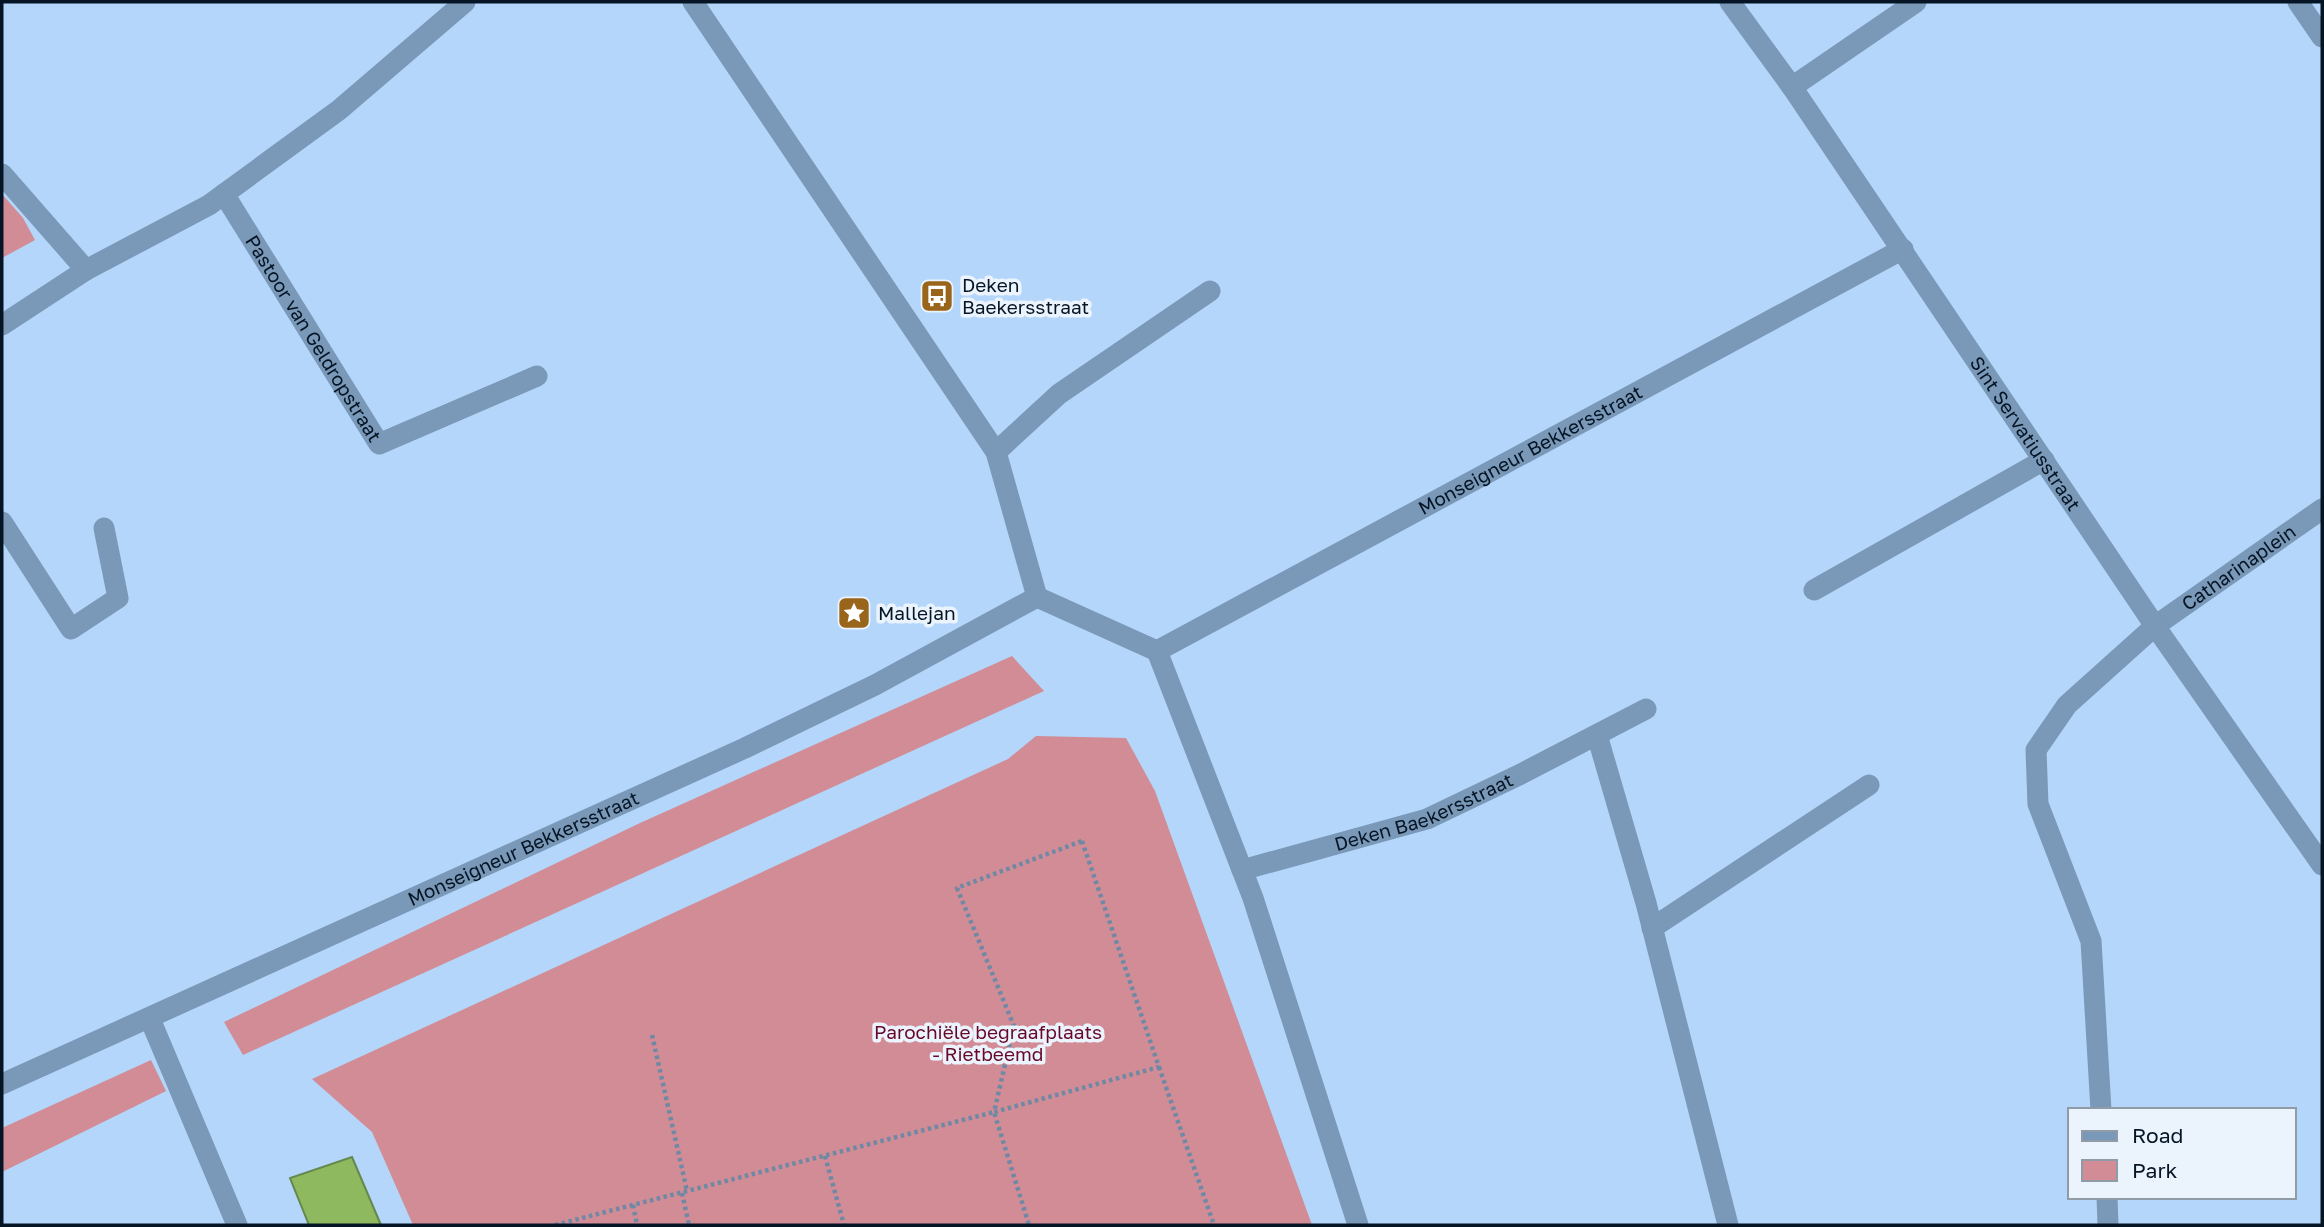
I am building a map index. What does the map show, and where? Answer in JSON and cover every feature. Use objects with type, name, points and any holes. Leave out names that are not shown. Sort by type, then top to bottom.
[{"type":"street","points":[[2,325],[86,270],[209,205],[339,110],[465,2]]},
{"type":"street","points":[[692,2],[996,452],[1037,597],[1157,651],[1242,870],[1358,1225]]},
{"type":"street","name":"Sint Servatiusstraat","points":[[1730,2],[1903,248],[2155,625],[2322,865]]},
{"type":"street","points":[[1792,87],[1916,2]]},
{"type":"street","points":[[2298,2],[2322,37]]},
{"type":"street","points":[[2,174],[86,270]]},
{"type":"street","name":"Pastoor van Geldropstraat","points":[[224,194],[379,444],[537,376]]},
{"type":"street","name":"Monseigneur Bekkersstraat","points":[[1157,651],[1903,248]]},
{"type":"street","points":[[996,452],[1059,394],[1210,291]]},
{"type":"street","points":[[1814,590],[2044,460]]},
{"type":"street","name":"Catharinaplein","points":[[2101,1108],[2091,941],[2038,804],[2036,750],[2067,705],[2155,625],[2322,509]]},
{"type":"street","points":[[2,522],[71,629],[118,598],[104,528]]},
{"type":"street","name":"Monseigneur Bekkersstraat","points":[[2,1084],[745,748],[876,685],[1037,597]]},
{"type":"street","name":"Deken Baekersstraat","points":[[1242,870],[1427,819],[1646,709]]},
{"type":"street","points":[[1597,735],[1652,928],[1728,1225]]},
{"type":"street","points":[[1652,928],[1869,785]]},
{"type":"street","points":[[150,1019],[237,1225]]},
{"type":"street","points":[[2106,1199],[2108,1225]]},
{"type":"path","points":[[1029,1225],[994,1112],[1014,1026],[957,888],[1082,841],[1214,1225]]},
{"type":"path","points":[[652,1035],[690,1225]]},
{"type":"path","points":[[555,1225],[994,1112],[1159,1066]]},
{"type":"path","points":[[825,1156],[844,1225]]},
{"type":"path","points":[[633,1205],[637,1225]]},
{"type":"green space","points":[[2,194],[23,218],[35,240],[2,258]]},
{"type":"green space","points":[[1012,656],[1044,691],[243,1055],[224,1022],[640,823]]},
{"type":"green space","name":"Parochiële begraafplaats - Rietbeemd","points":[[1036,736],[1126,738],[1155,791],[1312,1225],[413,1225],[372,1132],[312,1079],[1008,759]]},
{"type":"green space","points":[[151,1060],[166,1091],[2,1172],[2,1128]]},
{"type":"shaded area","points":[[352,1157],[381,1225],[309,1225],[290,1178]]},
{"type":"place","name":"Deken Baekersstraat","points":[[937,296]]},
{"type":"place","name":"Mallejan","points":[[854,613]]}]
